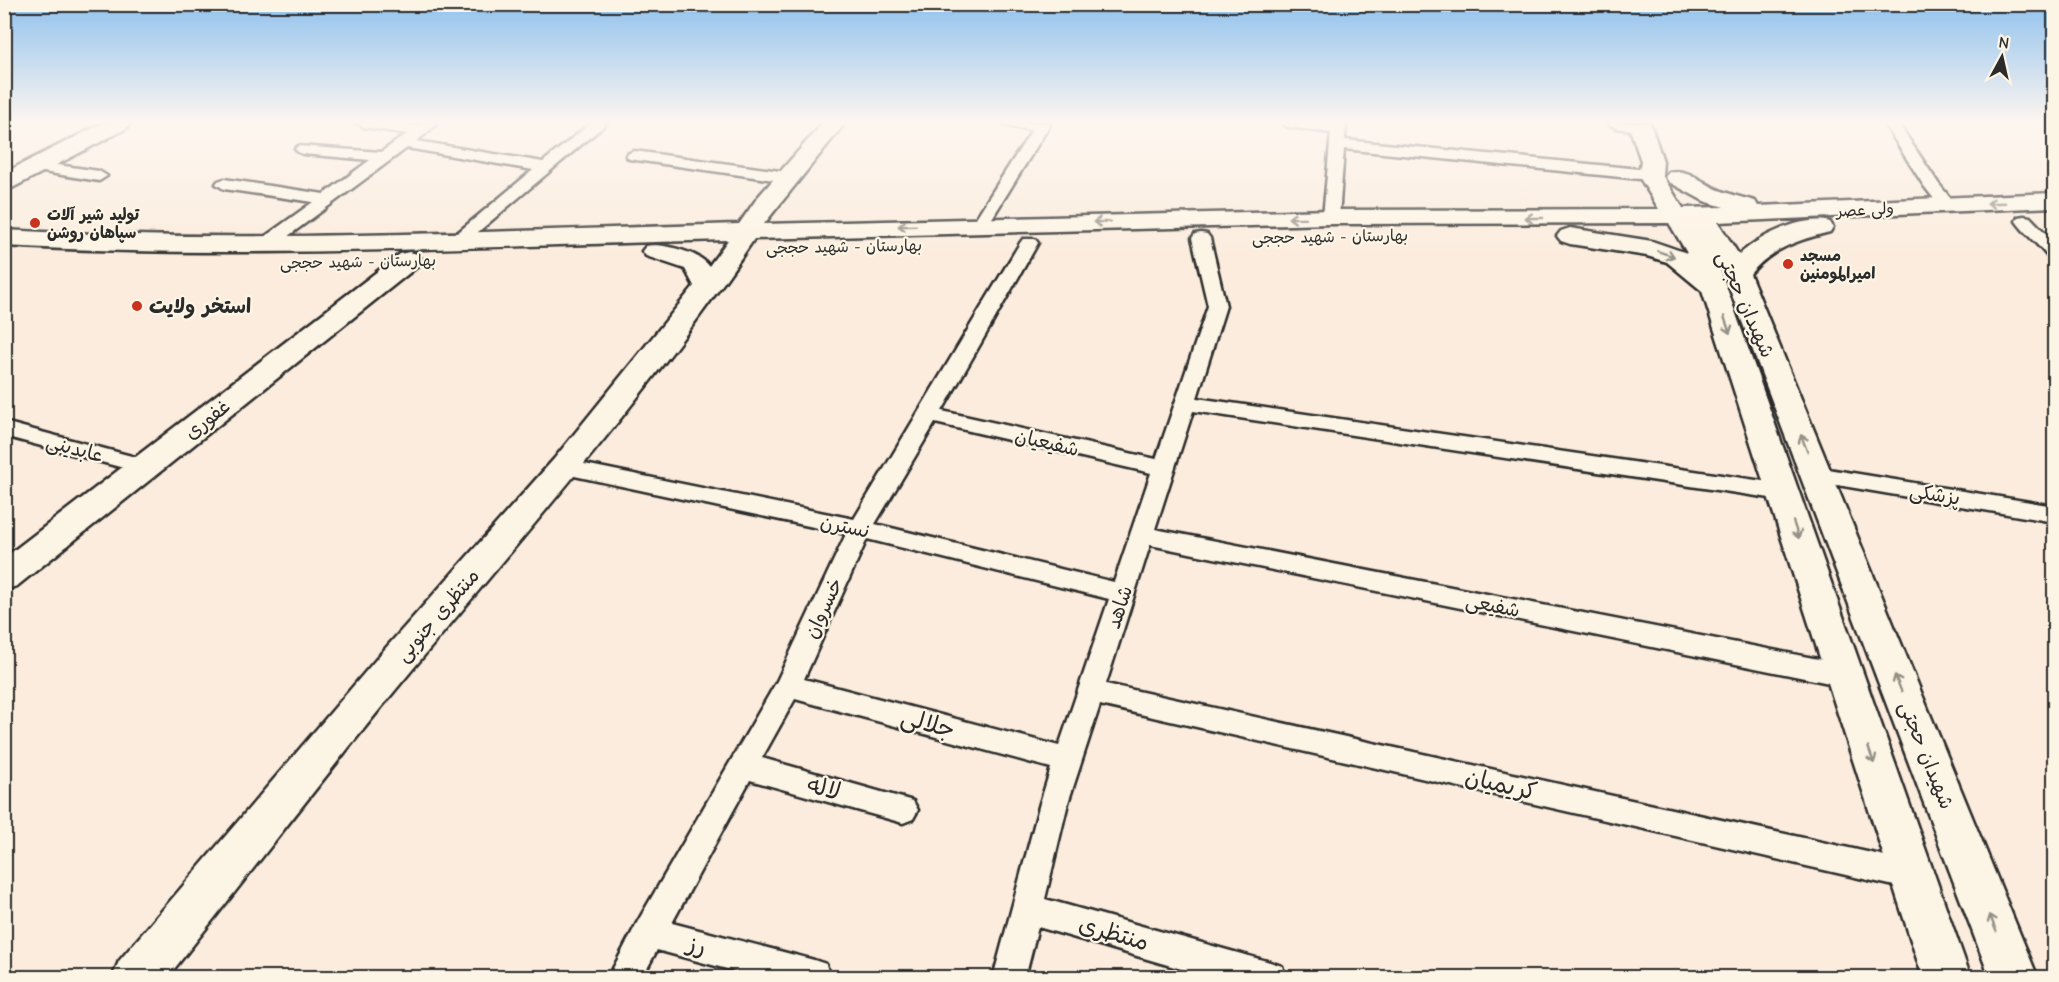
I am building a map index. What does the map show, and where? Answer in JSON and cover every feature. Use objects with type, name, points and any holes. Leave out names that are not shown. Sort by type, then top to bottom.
[{"type":"main road","points":[[4,183],[32,169]]},
{"type":"main road","name":"منتظری جنوبی","points":[[136,978],[397,661],[565,466],[708,287],[767,202],[795,169]]},
{"type":"main road","points":[[1599,218],[1633,206],[1660,171],[1712,196],[1777,213]]},
{"type":"main road","name":"شهیدان حجتی","points":[[1660,171],[1693,223],[1703,258],[1726,282],[1816,475],[2014,978]]},
{"type":"main road","name":"ولی عصر","points":[[1693,223],[1777,213],[2055,200]]},
{"type":"main road","points":[[767,202],[775,211],[788,218],[821,229]]},
{"type":"main road","name":"بهارستان - شهید حججی","points":[[4,257],[189,265],[409,260],[655,251],[821,229],[980,224],[1331,217],[1599,218],[1693,223]]},
{"type":"main road","name":"ولی عصر","points":[[1693,223],[1821,227],[2055,220]]},
{"type":"main road","name":"بهارستان - شهید حججی","points":[[4,238],[109,244],[266,244],[459,239],[1029,243],[1201,238],[1547,235],[1693,223]]},
{"type":"main road","points":[[1547,235],[1583,236],[1652,249],[1676,257],[1726,282],[1758,250],[1774,240],[1821,227]]},
{"type":"main road","points":[[655,251],[695,264],[708,287]]},
{"type":"main road","name":"غفوری","points":[[11,566],[146,467],[409,260]]},
{"type":"main road","name":"شهیدان حجتی","points":[[1726,282],[1783,492],[1947,978]]},
{"type":"street","points":[[53,169],[99,177]]},
{"type":"street","points":[[266,244],[369,169]]},
{"type":"street","points":[[459,239],[543,169]]},
{"type":"street","points":[[728,169],[788,177]]},
{"type":"street","points":[[980,224],[1015,169]]},
{"type":"street","points":[[1331,217],[1335,169]]},
{"type":"street","points":[[1642,169],[1660,171]]},
{"type":"street","points":[[1921,169],[1947,204]]},
{"type":"street","points":[[224,184],[327,199]]},
{"type":"street","points":[[2024,221],[2055,253]]},
{"type":"street","name":"شاهد","points":[[1009,978],[1054,803],[1217,306],[1201,238]]},
{"type":"street","name":"خسروان","points":[[624,978],[788,686],[860,529],[1029,243]]},
{"type":"street","points":[[1186,403],[1783,492]]},
{"type":"street","name":"شفیعیان","points":[[929,415],[1164,468]]},
{"type":"street","name":"عابدینی","points":[[4,429],[146,467]]},
{"type":"street","name":"نسترن","points":[[565,466],[860,529],[1123,593]]},
{"type":"street","name":"پزشکی","points":[[1816,475],[2055,514]]},
{"type":"street","name":"شفیعی","points":[[1142,535],[1844,675]]},
{"type":"street","name":"جلالی","points":[[788,686],[1068,761]]},
{"type":"street","name":"کریمیان","points":[[1091,692],[1912,876]]},
{"type":"street","name":"لاله","points":[[745,766],[903,810]]},
{"type":"street","name":"منتظری","points":[[1027,909],[1270,978]]},
{"type":"street","name":"رز","points":[[649,932],[814,976]]},
{"type":"place","name":"تولید شیر آلات سپاهان روشن","points":[[35,223]]},
{"type":"place","name":"مسجد امیرالمومنین","points":[[1788,264]]},
{"type":"place","name":"استخر ولایت","points":[[137,306]]}]
